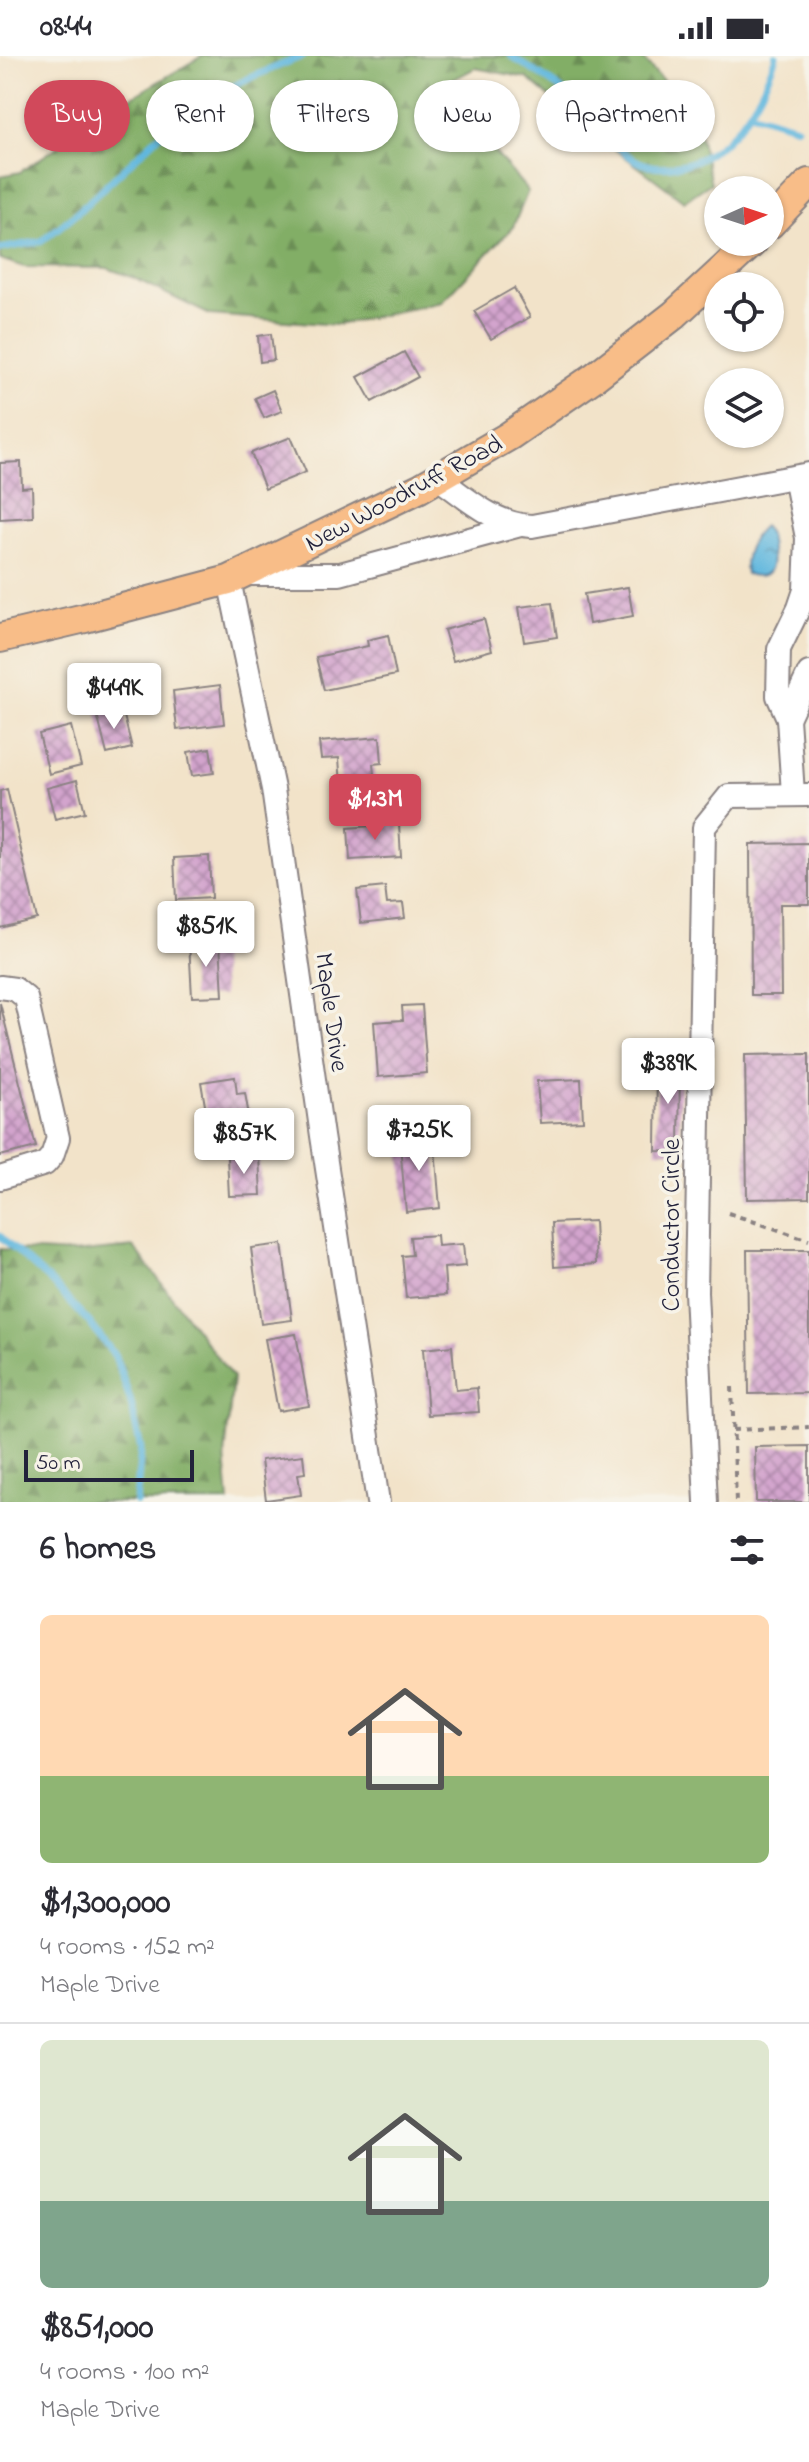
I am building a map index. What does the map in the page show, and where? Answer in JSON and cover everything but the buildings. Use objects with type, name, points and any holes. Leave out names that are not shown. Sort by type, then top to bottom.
[{"type":"main road","points":[[784,209],[809,183]]},
{"type":"main road","name":"New Woodruff Road","points":[[0,638],[235,577],[339,528],[509,436],[593,378],[674,315],[738,256]]},
{"type":"street","points":[[235,577],[340,574],[517,526],[615,512],[802,476],[808,539],[805,590],[778,657],[778,696],[788,718],[801,794]]},
{"type":"street","points":[[437,477],[483,511],[517,526]]},
{"type":"street","name":"Maple Drive","points":[[235,577],[273,789],[378,1502]]},
{"type":"street","points":[[788,718],[809,673]]},
{"type":"street","name":"Conductor Circle","points":[[706,1502],[696,1292],[704,827],[729,796],[801,794]]},
{"type":"street","points":[[0,987],[15,989],[26,998],[58,1138],[52,1156],[45,1164],[0,1178]]},
{"type":"path","points":[[728,1213],[809,1240]]},
{"type":"path","points":[[732,1387],[736,1502]]},
{"type":"path","points":[[733,1430],[809,1427]]},
{"type":"green space","points":[[202,56],[640,56],[662,80],[536,80],[536,86],[527,78],[475,68],[452,80],[414,80],[414,152],[495,152],[528,191],[513,227],[442,302],[337,325],[210,315],[107,268],[24,267],[0,259],[0,176],[20,172],[50,152],[130,152],[130,98],[146,89],[146,152],[254,152],[254,80],[161,80]]},
{"type":"green space","points":[[618,152],[704,152],[709,176],[704,176],[704,188],[684,201]]},
{"type":"green space","points":[[134,1247],[233,1378],[225,1456],[229,1502],[0,1502],[0,1249],[73,1253]]},
{"type":"water","points":[[763,526],[770,540],[770,569],[760,576],[746,574],[745,561],[749,547]]},
{"type":"waterway","points":[[0,249],[42,241],[78,212],[166,129],[202,102],[303,56]]},
{"type":"waterway","points":[[511,56],[572,98],[632,158],[643,164],[661,167],[697,160],[728,139],[762,91],[776,56]]},
{"type":"waterway","points":[[750,113],[797,127]]},
{"type":"waterway","points":[[0,1236],[52,1283],[89,1322],[115,1356],[130,1399],[141,1449],[136,1502]]}]
